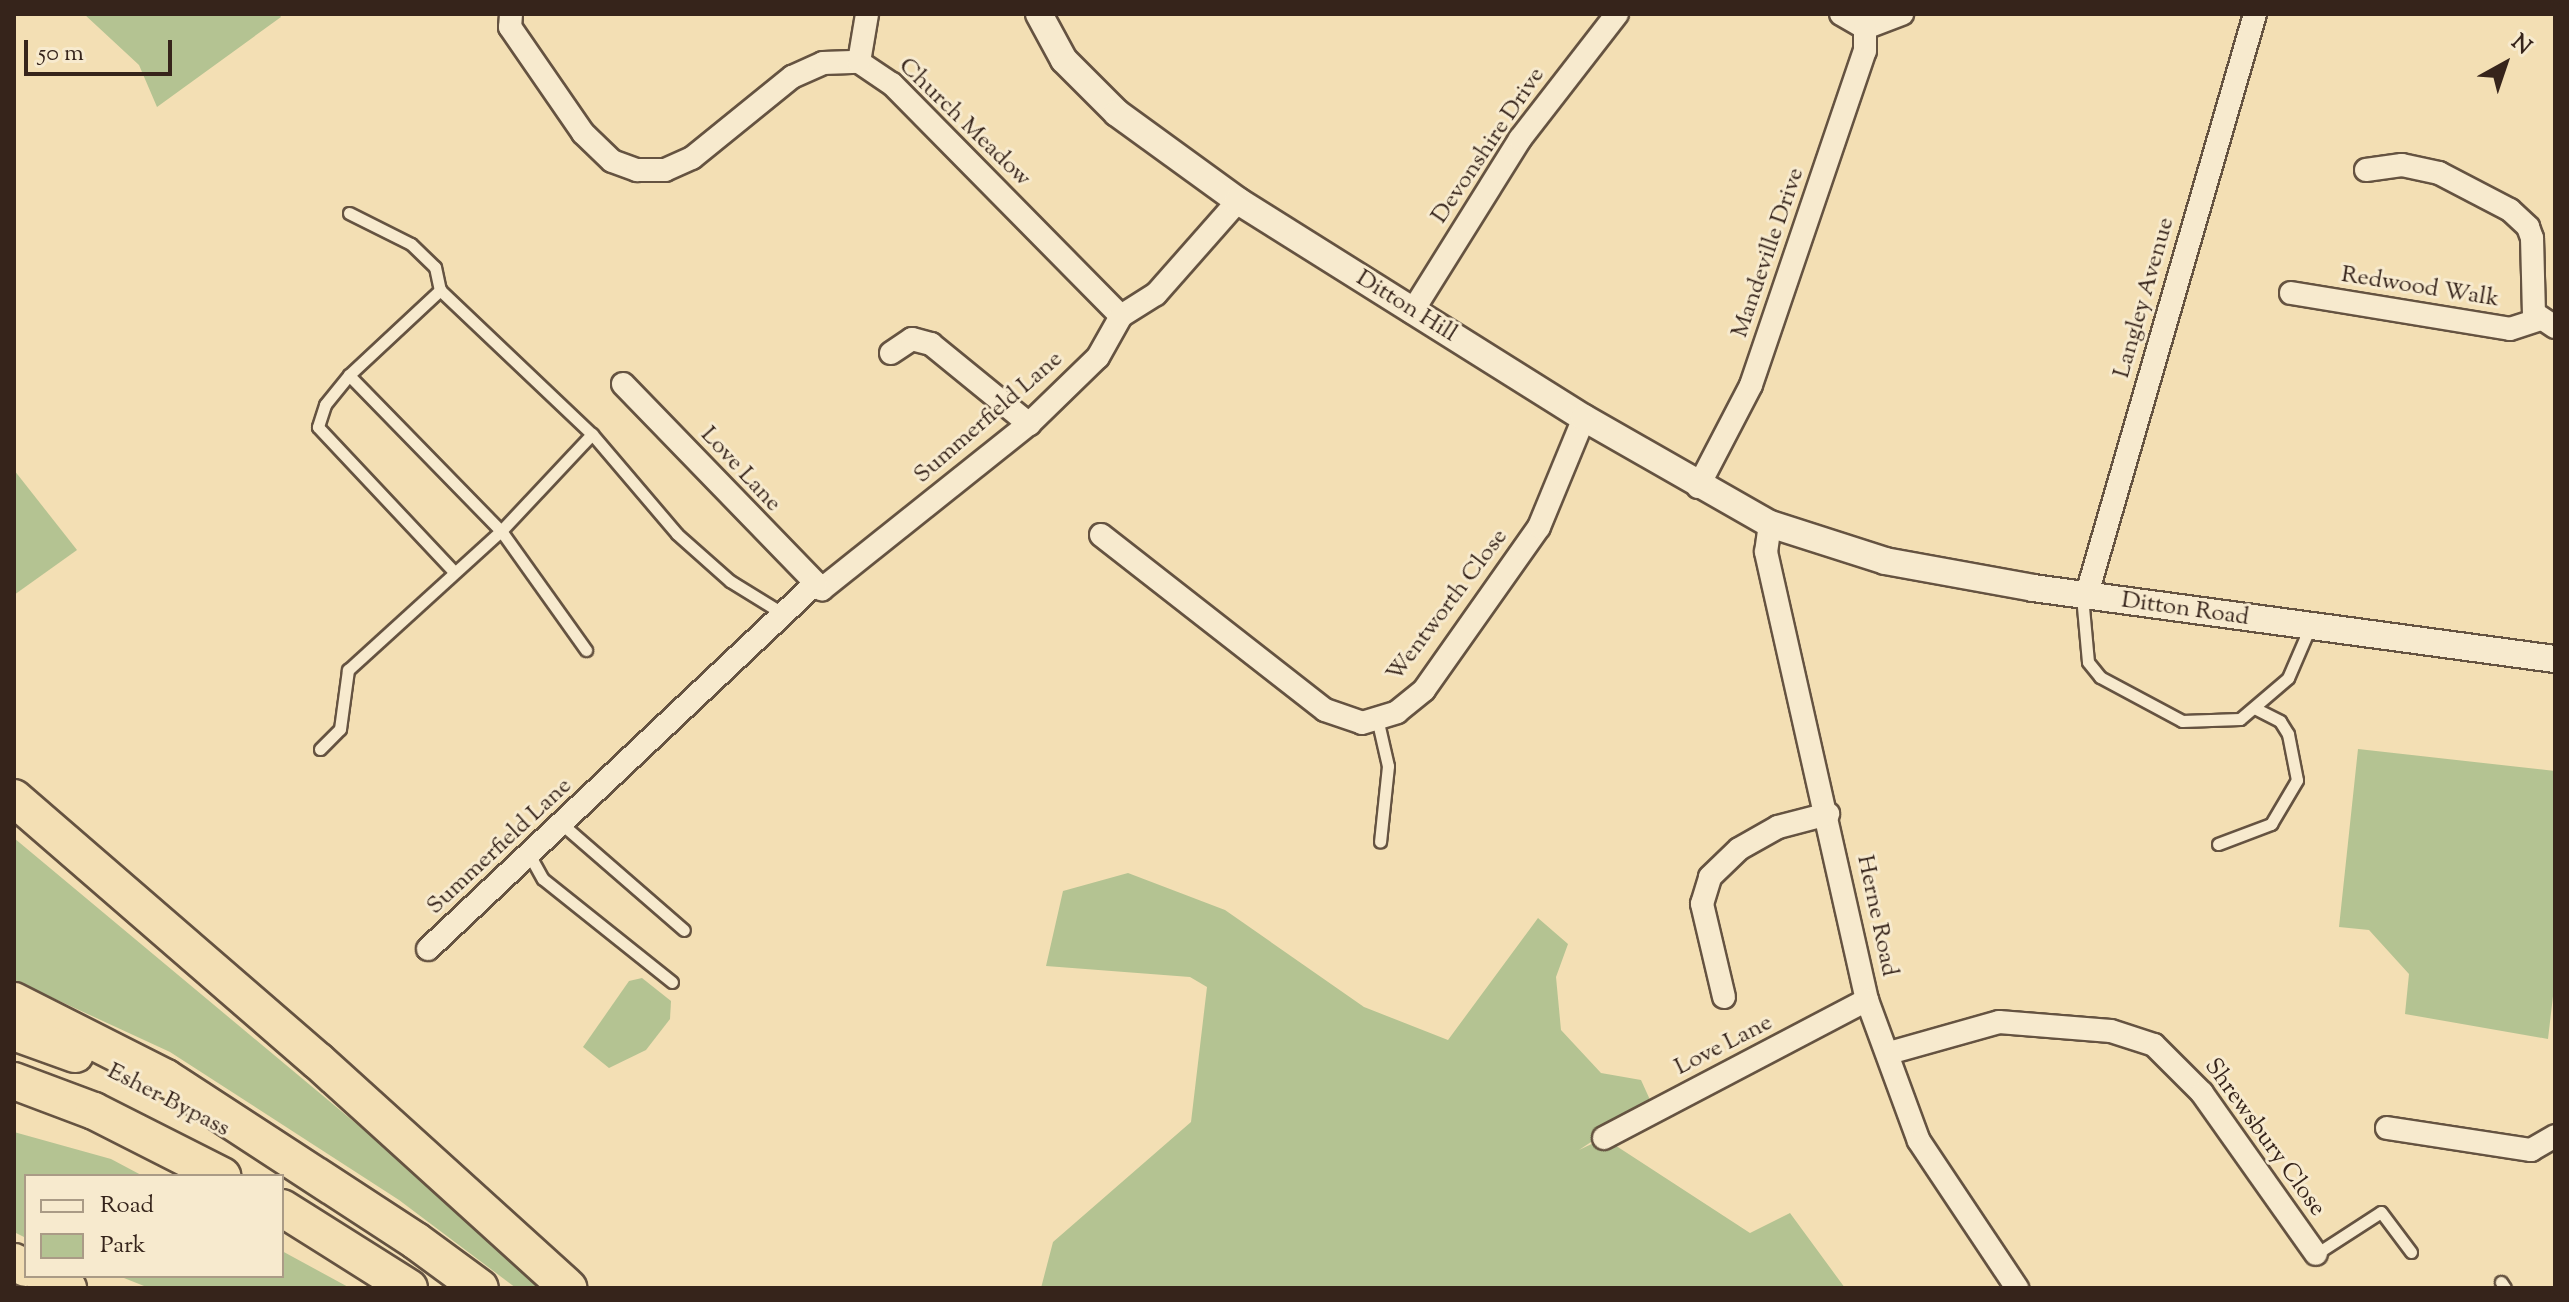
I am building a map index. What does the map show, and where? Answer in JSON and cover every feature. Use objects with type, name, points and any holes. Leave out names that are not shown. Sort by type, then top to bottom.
[{"type":"highway","points":[[14,798],[318,1061],[568,1288]]},
{"type":"highway","points":[[14,1001],[166,1078],[480,1288]]},
{"type":"highway","name":"Esher Bypass","points":[[14,1032],[71,1052],[318,1178]]},
{"type":"highway","name":"Esher Bypass","points":[[14,1081],[94,1111],[218,1174]]},
{"type":"highway","points":[[284,1209],[409,1288]]},
{"type":"highway","points":[[47,1278],[68,1288]]},
{"type":"street","name":"Church Meadow","points":[[511,14],[510,27],[583,133],[612,161],[637,170],[665,170],[692,158],[792,77],[823,63],[859,62],[892,84],[1121,316]]},
{"type":"street","points":[[859,62],[867,14]]},
{"type":"street","name":"Ditton Hill","points":[[1039,14],[1064,60],[1117,113],[1238,201],[1698,487],[1770,524],[1818,543]]},
{"type":"street","name":"Devonshire Drive","points":[[1412,312],[1520,139],[1617,14]]},
{"type":"street","points":[[1841,14],[1865,28],[1902,14]]},
{"type":"street","name":"Langley Avenue","points":[[2084,597],[2255,14]]},
{"type":"street","name":"Mandeville Drive","points":[[1698,487],[1751,385],[1865,51],[1865,28]]},
{"type":"street","points":[[2366,170],[2402,165],[2439,173],[2510,210],[2532,238],[2531,297],[2547,323]]},
{"type":"street","name":"Summerfield Lane","points":[[428,949],[563,825],[782,613],[1029,424],[1098,357],[1121,316],[1156,294],[1238,201]]},
{"type":"street","name":"Redwood Walk","points":[[2291,293],[2510,329],[2547,323]]},
{"type":"street","points":[[891,353],[912,339],[931,344],[1029,424]]},
{"type":"street","name":"Love Lane","points":[[623,384],[819,586]]},
{"type":"street","name":"Wentworth Close","points":[[1377,718],[1397,712],[1424,690],[1539,527],[1584,418]]},
{"type":"street","name":"Herne Road","points":[[1770,524],[1766,552],[1828,814],[1867,1000],[1919,1141],[2017,1288]]},
{"type":"street","points":[[1101,535],[1325,710],[1362,723],[1377,718]]},
{"type":"street","name":"Ditton Road","points":[[1818,543],[1885,561],[2084,597],[2555,659]]},
{"type":"street","points":[[1724,997],[1702,904],[1710,877],[1739,849],[1778,827],[1828,814]]},
{"type":"street","name":"Love Lane","points":[[1604,1138],[1867,1000]]},
{"type":"street","name":"Shrewsbury Close","points":[[1889,1053],[1999,1022],[2111,1031],[2154,1045],[2202,1093],[2316,1254]]},
{"type":"street","points":[[2387,1128],[2531,1150],[2555,1136]]},
{"type":"lane","points":[[349,213],[411,244],[435,267],[440,290],[592,434],[677,534],[730,581],[782,613]]},
{"type":"lane","points":[[440,290],[349,375],[325,405],[318,427],[453,571]]},
{"type":"lane","points":[[349,375],[501,531],[586,650]]},
{"type":"lane","points":[[320,749],[340,729],[348,670],[453,571],[501,531],[592,434]]},
{"type":"lane","points":[[2084,597],[2088,662],[2100,677],[2182,721],[2240,719],[2288,678],[2310,627]]},
{"type":"lane","points":[[2218,844],[2271,824],[2297,780],[2288,734],[2280,721],[2254,708]]},
{"type":"lane","points":[[1377,718],[1388,766],[1380,842]]},
{"type":"lane","points":[[563,825],[684,930]]},
{"type":"lane","points":[[530,856],[543,879],[672,982]]},
{"type":"lane","points":[[2316,1254],[2381,1212],[2411,1252]]},
{"type":"green space","points":[[84,14],[279,14],[281,17],[157,107],[139,65]]},
{"type":"green space","points":[[14,470],[77,550],[14,595]]},
{"type":"green space","points":[[2358,749],[2555,771],[2555,979],[2548,1039],[2405,1014],[2409,974],[2369,930],[2339,927]]},
{"type":"green space","points":[[14,838],[389,1151],[547,1288],[516,1288],[399,1200],[170,1052],[14,980]]},
{"type":"green space","points":[[1128,873],[1225,910],[1364,1007],[1448,1040],[1538,918],[1568,944],[1556,977],[1561,1030],[1601,1073],[1641,1080],[1651,1102],[1579,1150],[1604,1138],[1750,1233],[1790,1213],[1845,1288],[1041,1288],[1053,1242],[1191,1122],[1207,987],[1190,977],[1046,966],[1063,891]]},
{"type":"green space","points":[[642,978],[671,1001],[670,1019],[646,1050],[609,1068],[583,1047],[629,981]]},
{"type":"green space","points":[[14,1132],[111,1159],[139,1174],[24,1174],[24,1237],[14,1232]]},
{"type":"green space","points":[[284,1252],[350,1288],[149,1288],[124,1278],[284,1278]]}]
